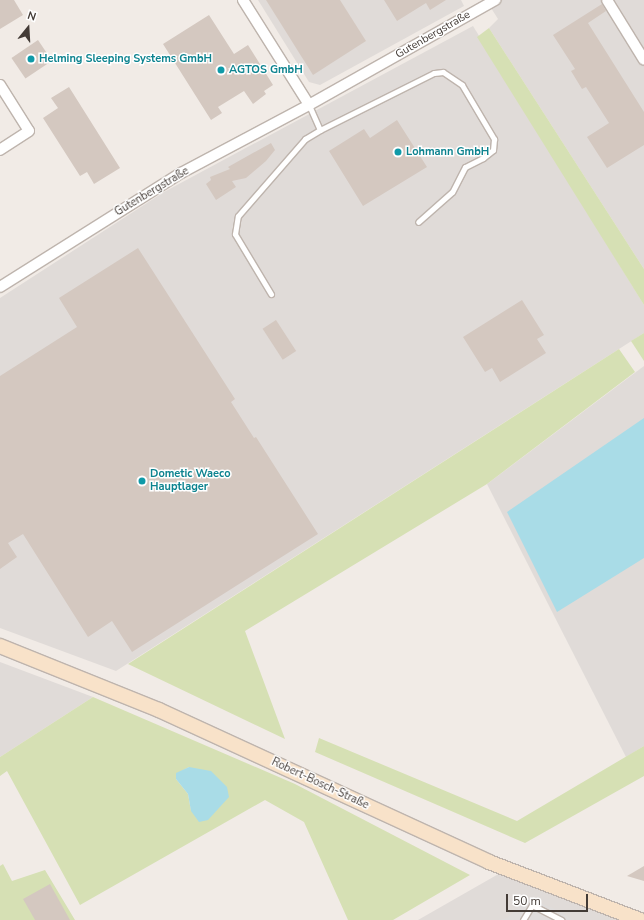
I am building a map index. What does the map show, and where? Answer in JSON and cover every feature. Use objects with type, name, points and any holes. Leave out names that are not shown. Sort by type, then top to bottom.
[{"type":"street","points":[[243,0],[309,105]]},
{"type":"street","name":"Gutenbergstraße","points":[[0,287],[181,173],[309,105],[495,0]]},
{"type":"street","points":[[607,0],[644,60]]},
{"type":"street","points":[[0,85],[29,131],[0,150]]},
{"type":"street","name":"Robert-Bosch-Straße","points":[[0,646],[152,707],[489,862],[640,920]]},
{"type":"lane","points":[[271,294],[235,234],[238,216],[305,139],[434,73],[443,72],[462,85],[494,139],[493,150],[483,158],[465,167],[452,192],[418,222]]},
{"type":"lane","points":[[309,105],[320,130]]},
{"type":"lane","points":[[523,920],[532,905],[561,920]]},
{"type":"shaded area","points":[[258,0],[461,0],[464,6],[320,85],[309,82]]},
{"type":"shaded area","points":[[486,0],[644,0],[644,269],[489,28],[498,19]]},
{"type":"shaded area","points":[[473,26],[644,305],[644,333],[116,671],[0,628],[0,298],[164,192]]},
{"type":"shaded area","points":[[644,366],[644,746],[626,757],[487,484]]},
{"type":"shaded area","points":[[0,662],[93,697],[0,757]]},
{"type":"shaded area","points":[[502,872],[629,920],[418,920]]},
{"type":"shaded area","points":[[529,898],[557,910],[573,920],[497,920],[507,918]]},
{"type":"green space","points":[[489,28],[644,269],[644,305],[477,37]]},
{"type":"green space","points":[[644,333],[644,361],[631,341]]},
{"type":"green space","points":[[619,349],[635,372],[487,484],[245,631],[285,739],[128,664]]},
{"type":"green space","points":[[93,697],[295,784],[470,875],[393,920],[348,920],[304,822],[265,800],[80,905],[7,771],[0,776],[0,757]],"holes":[[[189,767],[191,811],[188,794],[176,779],[176,774]]]},
{"type":"green space","points":[[319,738],[517,821],[644,746],[644,776],[525,843],[315,752]]},
{"type":"green space","points":[[3,864],[12,881],[45,870],[75,920],[0,920],[0,866]]},
{"type":"water","points":[[644,418],[644,558],[557,612],[507,512]]},
{"type":"water","points":[[189,767],[211,771],[227,787],[229,797],[208,820],[199,822],[191,811],[188,794],[176,779],[176,773]]},
{"type":"building","points":[[0,0],[14,0],[23,15],[0,29]]},
{"type":"building","points":[[266,0],[340,0],[366,41],[313,75]]},
{"type":"building","points":[[384,0],[446,0],[430,10],[426,3],[397,21]]},
{"type":"building","points":[[602,4],[606,11],[588,23],[644,112],[644,145],[607,168],[587,137],[609,123],[586,87],[582,89],[571,71],[575,69],[553,35]]},
{"type":"building","name":"AGTOS GmbH","points":[[209,15],[234,54],[248,45],[273,85],[264,91],[266,94],[253,104],[244,91],[218,107],[222,113],[211,120],[163,44]]},
{"type":"building","name":"Helming Sleeping Systems GmbH","points":[[38,40],[52,61],[25,79],[11,58]]},
{"type":"building","points":[[69,87],[120,168],[94,184],[87,172],[80,176],[43,118],[58,108],[51,98]]},
{"type":"building","points":[[397,120],[427,167],[363,206],[329,151],[364,129],[370,138]]},
{"type":"building","points":[[271,143],[275,150],[266,161],[246,178],[232,181],[236,187],[216,200],[206,184],[211,180],[210,177],[230,169],[228,167]]},
{"type":"building","name":"Dometic Waeco Hauptlager","points":[[138,248],[235,399],[231,402],[254,438],[256,437],[318,534],[132,652],[112,621],[88,637],[23,534],[8,543],[17,557],[0,569],[0,376],[77,327],[59,298]]},
{"type":"building","points":[[522,300],[544,335],[537,339],[546,353],[500,382],[492,368],[485,372],[463,337]]},
{"type":"building","points":[[276,320],[296,351],[283,360],[263,329]]},
{"type":"building","points":[[644,866],[644,881],[627,876]]},
{"type":"building","points":[[50,884],[70,920],[35,920],[23,899]]},
{"type":"place","name":"Helming Sleeping Systems GmbH","points":[[31,59]]},
{"type":"place","name":"AGTOS GmbH","points":[[221,70]]},
{"type":"place","name":"Lohmann GmbH","points":[[398,152]]},
{"type":"place","name":"Dometic Waeco Hauptlager","points":[[142,481]]}]
